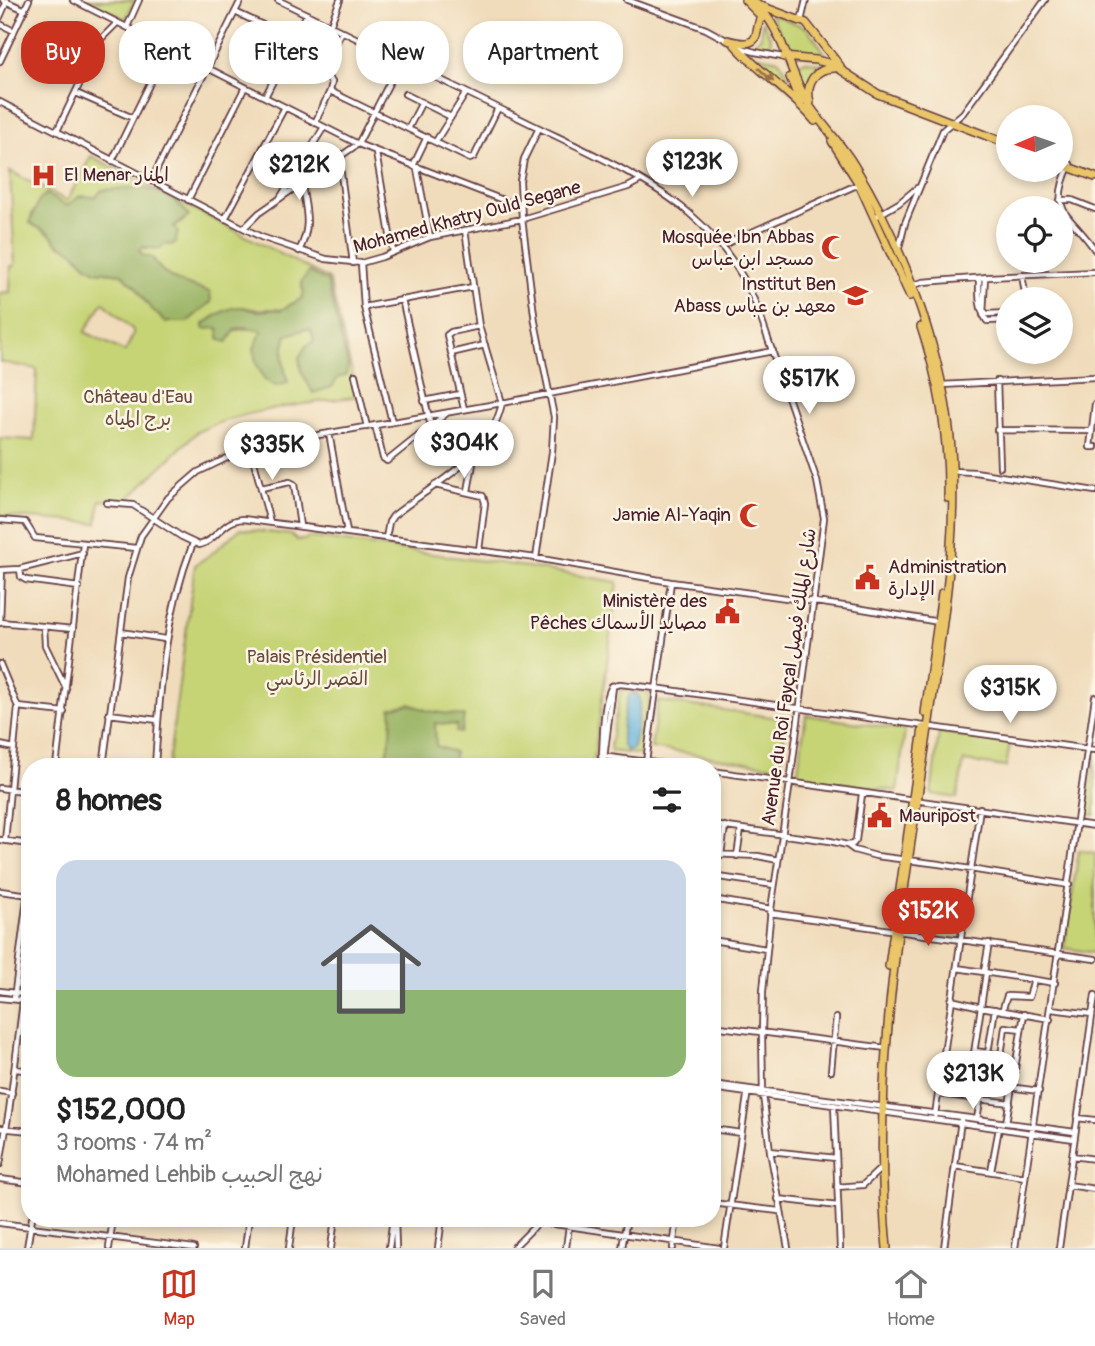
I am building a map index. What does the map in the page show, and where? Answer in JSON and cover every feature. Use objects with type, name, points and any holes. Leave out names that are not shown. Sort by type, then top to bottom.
[{"type":"highway","points":[[745,0],[765,12],[801,21],[812,28],[844,71]]},
{"type":"highway","points":[[754,2],[765,12],[804,97],[836,139],[878,216],[927,330],[942,385],[951,471],[948,529],[941,622],[896,931],[884,1048],[879,1170],[885,1248]]},
{"type":"highway","points":[[732,43],[752,40],[759,32],[765,12]]},
{"type":"highway","points":[[732,43],[764,74],[800,102],[861,183]]},
{"type":"highway","points":[[785,57],[800,102]]},
{"type":"highway","points":[[785,57],[824,61],[878,94],[996,137]]},
{"type":"highway","points":[[812,109],[808,90],[812,78],[826,68],[844,71]]},
{"type":"highway","points":[[1073,167],[1095,175]]},
{"type":"highway","points":[[909,286],[936,386],[951,471]]},
{"type":"highway","points":[[881,1109],[885,1248]]},
{"type":"street","points":[[0,61],[29,0]]},
{"type":"street","points":[[57,131],[104,34],[117,22],[73,0]]},
{"type":"street","points":[[130,21],[139,0]]},
{"type":"street","points":[[215,52],[241,0]]},
{"type":"street","name":"Avenue du Roi Fayçal شارع الملك فيصل","points":[[278,0],[320,21]]},
{"type":"street","points":[[332,21],[340,0]]},
{"type":"street","points":[[627,0],[706,29],[755,52],[785,57]]},
{"type":"street","points":[[801,21],[806,0]]},
{"type":"street","points":[[896,255],[902,232],[940,136],[963,113],[1045,0]]},
{"type":"street","points":[[0,17],[5,1],[25,10]]},
{"type":"street","points":[[235,12],[254,21]]},
{"type":"street","points":[[303,21],[307,14]]},
{"type":"street","points":[[0,24],[15,31]]},
{"type":"street","name":"Avenue du Roi Fayçal شارع الملك فيصل","points":[[342,32],[356,39]]},
{"type":"street","points":[[215,72],[376,152],[521,207]]},
{"type":"street","points":[[112,161],[150,84]]},
{"type":"street","points":[[151,181],[199,84]]},
{"type":"street","points":[[265,97],[271,84]]},
{"type":"street","points":[[315,123],[332,84]]},
{"type":"street","points":[[244,228],[259,213],[358,144],[389,84]]},
{"type":"street","name":"Avenue du Roi Fayçal شارع الملك فيصل","points":[[448,84],[640,181],[682,208],[721,246],[754,300],[817,481],[824,510],[823,540],[770,911],[762,1034],[763,1093],[770,1151],[788,1248]]},
{"type":"street","points":[[188,200],[245,86]]},
{"type":"street","points":[[330,91],[472,159],[498,108]]},
{"type":"street","points":[[76,93],[133,118]]},
{"type":"street","points":[[436,141],[466,93]]},
{"type":"street","points":[[405,94],[451,117]]},
{"type":"street","name":"Mohamed Khatry Ould Segane","points":[[0,102],[276,244],[353,263],[393,252],[430,237],[522,219],[640,181]]},
{"type":"street","points":[[408,129],[422,102]]},
{"type":"street","points":[[225,219],[285,107]]},
{"type":"street","points":[[280,200],[324,127]]},
{"type":"street","points":[[536,558],[554,435],[551,393],[538,338],[522,219],[521,171],[539,128]]},
{"type":"street","points":[[427,137],[415,167],[430,237]]},
{"type":"street","points":[[376,152],[393,252]]},
{"type":"street","points":[[338,159],[353,263]]},
{"type":"street","points":[[721,246],[861,183]]},
{"type":"street","points":[[299,251],[307,236],[308,227],[302,185]]},
{"type":"street","points":[[878,216],[907,198],[920,185]]},
{"type":"street","points":[[1073,200],[1095,209]]},
{"type":"street","points":[[1073,224],[1095,250]]},
{"type":"street","points":[[465,230],[479,326],[502,403],[498,419],[475,456],[468,491]]},
{"type":"street","points":[[361,262],[364,307],[392,422]]},
{"type":"street","points":[[909,286],[923,282],[1095,272]]},
{"type":"street","points":[[1022,275],[1024,287]]},
{"type":"street","points":[[982,278],[984,313],[987,321],[996,321]]},
{"type":"street","points":[[364,307],[473,287]]},
{"type":"street","points":[[402,299],[431,427]]},
{"type":"street","points":[[984,313],[996,314]]},
{"type":"street","points":[[464,409],[448,333],[479,326]]},
{"type":"street","points":[[451,353],[485,345]]},
{"type":"street","points":[[104,758],[128,578],[136,548],[168,498],[198,472],[250,447],[448,413],[773,351]]},
{"type":"street","points":[[355,375],[367,427]]},
{"type":"street","points":[[942,385],[1095,377]]},
{"type":"street","points":[[997,381],[1000,467]]},
{"type":"street","points":[[424,401],[460,394]]},
{"type":"street","points":[[1095,404],[1090,447],[1095,447]]},
{"type":"street","points":[[375,425],[385,461],[448,413]]},
{"type":"street","points":[[997,430],[1092,431]]},
{"type":"street","points":[[329,433],[347,532]]},
{"type":"street","points":[[250,447],[270,522]]},
{"type":"street","points":[[386,538],[393,516],[475,456]]},
{"type":"street","points":[[951,471],[975,472],[1095,491]]},
{"type":"street","points":[[261,488],[290,482],[294,484],[300,526]]},
{"type":"street","points":[[435,485],[468,491],[485,499],[479,550]]},
{"type":"street","points":[[107,503],[130,504],[193,543],[201,545],[232,520],[243,519],[536,558],[671,582],[941,622]]},
{"type":"street","points":[[0,520],[25,522],[35,538],[136,548]]},
{"type":"street","points":[[156,758],[165,639],[178,584],[193,543]]},
{"type":"street","points":[[57,758],[83,544]]},
{"type":"street","points":[[73,629],[0,623],[1,570],[20,569],[83,553]]},
{"type":"street","points":[[20,569],[20,575],[26,580],[79,587]]},
{"type":"street","points":[[646,758],[671,582]]},
{"type":"street","points":[[44,626],[48,652],[67,689]]},
{"type":"street","points":[[121,632],[165,639]]},
{"type":"street","points":[[0,664],[18,707],[3,840],[21,843]]},
{"type":"street","points":[[602,758],[612,686],[620,684],[1095,750]]},
{"type":"street","points":[[1015,1248],[1095,697]]},
{"type":"street","points":[[18,707],[64,712]]},
{"type":"street","points":[[109,714],[158,720]]},
{"type":"street","points":[[0,745],[13,748]]},
{"type":"street","points":[[721,772],[1095,825]]},
{"type":"street","points":[[0,788],[21,791]]},
{"type":"street","points":[[721,826],[853,844],[856,840],[862,794]]},
{"type":"street","points":[[935,1116],[980,808]]},
{"type":"street","points":[[725,826],[721,856],[758,856],[778,860]]},
{"type":"street","points":[[737,856],[741,829]]},
{"type":"street","points":[[847,845],[862,853],[906,861],[1069,885]]},
{"type":"street","points":[[721,877],[774,885]]},
{"type":"street","points":[[0,891],[21,894]]},
{"type":"street","points":[[721,901],[896,931],[1095,959]]},
{"type":"street","points":[[721,942],[766,949]]},
{"type":"street","points":[[972,1067],[989,943]]},
{"type":"street","points":[[14,996],[21,949]]},
{"type":"street","points":[[957,968],[1055,983]]},
{"type":"street","points":[[1002,1011],[1007,996],[1029,997],[1034,980]]},
{"type":"street","points":[[0,991],[21,997]]},
{"type":"street","points":[[0,998],[14,996]]},
{"type":"street","points":[[1059,1248],[1095,999]]},
{"type":"street","points":[[951,1000],[1049,1019]]},
{"type":"street","points":[[988,1053],[995,1009]]},
{"type":"street","points":[[1051,1009],[1093,1018]]},
{"type":"street","points":[[1006,1123],[1024,1014]]},
{"type":"street","points":[[831,1071],[836,1018]]},
{"type":"street","points":[[992,1026],[1021,1029]]},
{"type":"street","points":[[721,1027],[884,1048]]},
{"type":"street","points":[[999,1070],[1005,1027]]},
{"type":"street","points":[[0,1164],[3,1128],[21,1037]]},
{"type":"street","points":[[975,1051],[1001,1055]]},
{"type":"street","points":[[943,1063],[1015,1072]]},
{"type":"street","points":[[16,1069],[21,1070]]},
{"type":"street","points":[[941,1078],[1039,1091]]},
{"type":"street","points":[[977,1119],[983,1084]]},
{"type":"street","points":[[721,1087],[935,1116],[1074,1139]]},
{"type":"street","points":[[0,1091],[12,1093]]},
{"type":"street","points":[[566,1248],[569,1227],[673,1245],[721,1248],[748,1091]]},
{"type":"street","points":[[763,1093],[834,1105],[881,1109]]},
{"type":"street","points":[[939,1094],[1010,1103]]},
{"type":"street","points":[[834,1105],[840,1248]]},
{"type":"street","points":[[1077,1118],[1095,1120]]},
{"type":"street","points":[[961,1120],[977,1119],[1075,1132]]},
{"type":"street","points":[[944,1248],[961,1120]]},
{"type":"street","points":[[3,1128],[21,1130]]},
{"type":"street","points":[[991,1171],[999,1128]]},
{"type":"street","points":[[721,1130],[741,1133]]},
{"type":"street","points":[[770,1151],[836,1158]]},
{"type":"street","points":[[1072,1156],[1095,1159]]},
{"type":"street","points":[[955,1166],[1026,1177]]},
{"type":"street","points":[[837,1187],[863,1185],[879,1170]]},
{"type":"street","points":[[0,1180],[21,1182]]},
{"type":"street","points":[[1068,1185],[1095,1189]]},
{"type":"street","points":[[778,1199],[838,1206]]},
{"type":"street","points":[[721,1204],[779,1211]]},
{"type":"street","points":[[0,1223],[21,1226]]},
{"type":"street","points":[[27,1248],[30,1227],[194,1248]]},
{"type":"street","points":[[109,1248],[112,1227]]},
{"type":"street","points":[[245,1248],[248,1227]]},
{"type":"street","points":[[289,1248],[292,1227]]},
{"type":"street","points":[[331,1248],[334,1227]]},
{"type":"street","points":[[388,1248],[392,1227]]},
{"type":"street","points":[[395,1227],[396,1248]]},
{"type":"street","points":[[438,1248],[441,1227]]},
{"type":"street","points":[[513,1248],[532,1227]]},
{"type":"street","points":[[622,1248],[625,1227]]},
{"type":"street","points":[[673,1245],[676,1227]]},
{"type":"street","points":[[142,1242],[148,1248]]},
{"type":"green space","points":[[86,0],[134,0],[126,19]]},
{"type":"green space","points":[[770,13],[807,28],[830,60],[794,53],[789,49]]},
{"type":"green space","points":[[762,20],[771,39],[770,47],[763,50],[748,46],[761,37]]},
{"type":"green space","points":[[748,54],[779,60],[786,71],[794,95],[783,83]]},
{"type":"green space","points":[[804,61],[827,65],[813,73],[805,91],[798,71]]},
{"type":"green space","name":"Château d'Eau برج المياه","points":[[91,156],[329,279],[358,396],[256,412],[197,432],[129,498],[122,502],[100,500],[97,523],[0,516],[0,438],[34,440],[37,369],[0,362],[0,293],[10,292],[11,266],[15,266],[10,171],[67,201]],"holes":[[[140,188],[168,197],[180,205],[189,216],[148,249],[139,249],[142,255],[153,258],[163,272],[177,281],[210,292],[147,304],[136,287],[122,274],[96,271],[73,251],[58,244],[50,234],[30,223],[32,213],[37,209],[67,206],[96,197],[102,190]],[[327,281],[348,366],[338,378],[301,371],[302,354],[315,341],[311,330],[287,335],[283,359],[288,383],[262,331],[240,330],[220,340],[218,328],[244,307],[281,310],[301,299],[304,293],[302,288]],[[103,302],[133,330],[133,335],[125,352],[85,332]]]},
{"type":"green space","points":[[140,188],[168,197],[180,205],[189,216],[174,226],[178,232],[175,244],[159,249],[143,247],[139,250],[142,255],[153,258],[170,277],[210,292],[211,302],[187,322],[165,322],[122,274],[96,271],[73,251],[58,244],[50,234],[30,223],[39,200],[46,194],[67,206],[80,196],[96,197],[102,190]]},
{"type":"green space","points":[[309,272],[327,281],[348,366],[346,375],[338,378],[332,387],[313,393],[301,371],[299,358],[306,346],[314,341],[311,330],[287,335],[283,359],[288,383],[276,386],[265,380],[256,363],[254,348],[262,331],[247,327],[236,329],[227,342],[220,340],[218,328],[204,329],[204,324],[231,309],[241,307],[258,311],[281,310],[301,299],[304,293],[301,282]]},
{"type":"green space","name":"Palais Présidentiel القصر الرئاسي","points":[[240,529],[292,535],[297,540],[309,537],[618,582],[594,758],[169,758],[195,565]]},
{"type":"green space","points":[[621,689],[650,693],[641,755],[611,751]]},
{"type":"green space","points":[[658,701],[786,719],[780,767],[651,748]]},
{"type":"green space","points":[[410,704],[428,711],[464,716],[461,733],[456,732],[457,725],[435,723],[436,746],[454,752],[454,758],[385,758],[392,724],[391,708]]},
{"type":"green space","points":[[806,715],[905,730],[897,791],[797,777]]},
{"type":"green space","points":[[939,732],[1010,743],[1006,767],[964,761],[957,798],[931,794]]},
{"type":"green space","points":[[1095,754],[1095,815],[1086,814]]},
{"type":"green space","points":[[1079,850],[1095,853],[1095,953],[1064,948]]},
{"type":"water","points":[[635,693],[640,698],[639,716],[632,749],[627,751],[622,745],[623,720],[629,695]]},
{"type":"place","name":"El Menar المنار","points":[[44,175]]},
{"type":"place","name":"Mosquée Ibn Abbas مسجد ابن عباس","points":[[834,248]]},
{"type":"place","name":"Institut Ben Abass معهد بن عباس","points":[[856,295]]},
{"type":"place","name":"Jamie Al-Yaqin","points":[[751,515]]},
{"type":"place","name":"Administration الإدارة","points":[[868,578]]},
{"type":"place","name":"Ministère des Pêches مصايد الأسماك","points":[[727,612]]},
{"type":"place","name":"Mauripost","points":[[879,816]]}]
